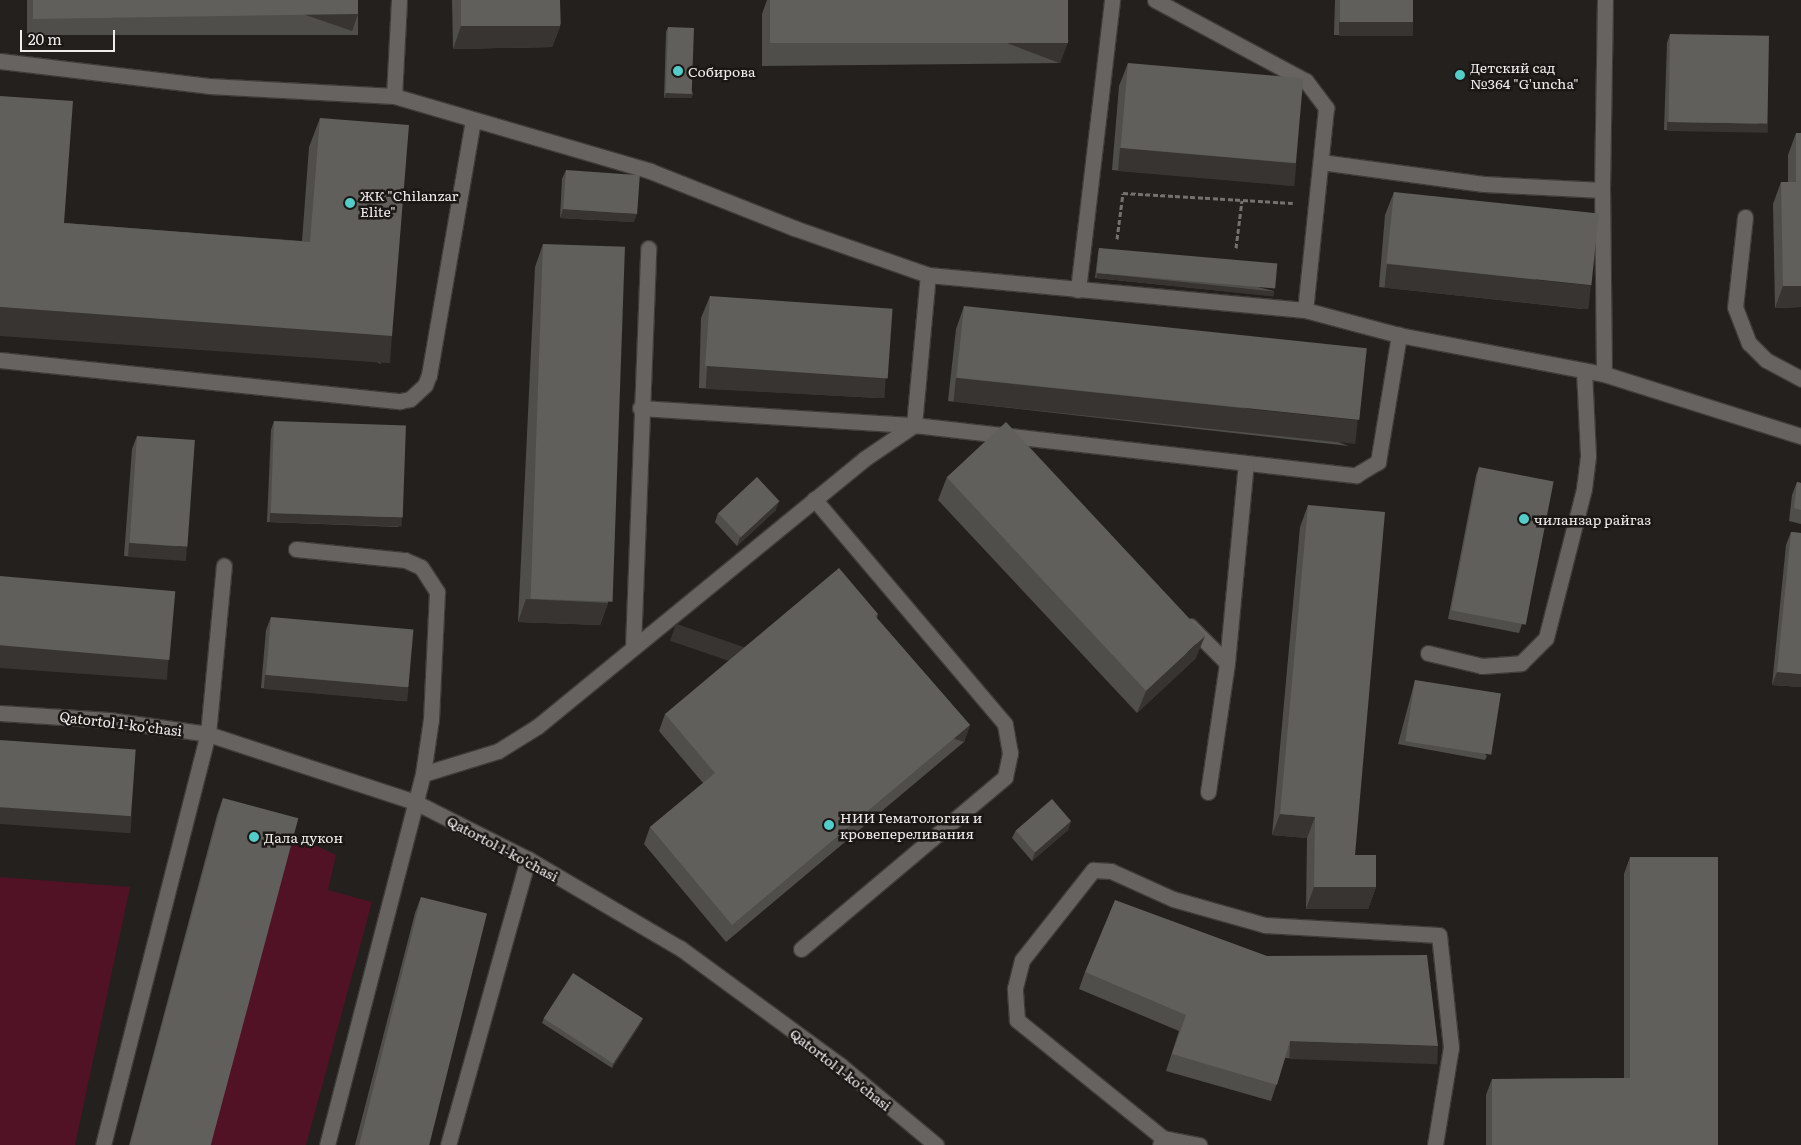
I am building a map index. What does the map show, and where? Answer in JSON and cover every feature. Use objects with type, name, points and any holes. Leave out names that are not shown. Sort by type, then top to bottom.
[{"type":"street","points":[[394,96],[399,0]]},
{"type":"street","points":[[1078,290],[1112,0]]},
{"type":"street","points":[[1156,0],[1306,81],[1326,108],[1305,310]]},
{"type":"street","points":[[1604,374],[1602,190],[1606,0]]},
{"type":"street","points":[[0,61],[209,86],[394,96],[472,121],[650,171],[794,228],[928,275],[1305,310],[1399,335],[1604,374],[1801,436]]},
{"type":"street","points":[[0,360],[400,401],[410,399],[425,386],[429,375],[472,121]]},
{"type":"street","points":[[1321,162],[1484,184],[1602,190]]},
{"type":"street","points":[[1745,218],[1735,307],[1749,343],[1766,360],[1801,379]]},
{"type":"street","points":[[633,647],[640,408],[648,248]]},
{"type":"street","points":[[914,426],[928,275]]},
{"type":"street","points":[[640,408],[914,426],[1356,475],[1367,471],[1378,462],[1399,335]]},
{"type":"street","points":[[1428,654],[1482,666],[1521,663],[1546,638],[1584,489],[1588,455],[1584,371]]},
{"type":"street","points":[[423,774],[498,751],[538,726],[864,459],[914,426]]},
{"type":"street","points":[[1004,436],[1018,450]]},
{"type":"street","points":[[1208,792],[1227,663],[1246,463]]},
{"type":"street","points":[[801,949],[1005,777],[1010,754],[1005,724],[814,499]]},
{"type":"street","points":[[296,549],[405,560],[421,567],[437,592],[431,719],[423,774],[327,1145]]},
{"type":"street","points":[[103,1145],[208,734],[224,566]]},
{"type":"street","points":[[1178,614],[1227,663]]},
{"type":"street","name":"Qatortol 1-ko'chasi","points":[[0,712],[109,720],[208,734],[415,802],[528,859],[680,948],[840,1065],[936,1145]]},
{"type":"street","points":[[448,1145],[528,859]]},
{"type":"street","points":[[1199,1145],[1162,1141],[1017,1020],[1015,988],[1022,960],[1093,870],[1111,871],[1174,899],[1265,925],[1439,935],[1451,1047],[1435,1145]]},
{"type":"path","points":[[1117,239],[1123,193],[1316,205]]},
{"type":"path","points":[[1236,248],[1242,200]]},
{"type":"shaded area","points":[[292,834],[336,855],[328,890],[372,902],[306,1145],[209,1145]]},
{"type":"shaded area","points":[[0,877],[130,887],[75,1145],[0,1145]]},
{"type":"building","points":[[33,0],[358,0],[358,14],[33,19]]},
{"type":"building","points":[[461,0],[560,0],[560,26],[461,26]]},
{"type":"building","points":[[770,0],[1068,0],[1068,43],[770,43]]},
{"type":"building","points":[[1340,0],[1413,0],[1413,22],[1340,22]]},
{"type":"building","points":[[668,27],[694,28],[692,94],[666,93]]},
{"type":"building","points":[[1670,34],[1769,36],[1767,124],[1668,122]]},
{"type":"building","points":[[1128,63],[1303,78],[1296,163],[1121,148]]},
{"type":"building","name":"ЖК \"Chilanzar Elite\"","points":[[0,96],[73,101],[64,223],[310,242],[320,118],[409,125],[392,336],[0,307]]},
{"type":"building","points":[[1796,133],[1801,133],[1801,286],[1783,286],[1781,182],[1796,182]]},
{"type":"building","points":[[566,170],[640,175],[637,214],[563,209]]},
{"type":"building","points":[[1394,192],[1599,214],[1591,285],[1386,264]]},
{"type":"building","points":[[543,244],[625,247],[613,602],[531,599]]},
{"type":"building","points":[[1099,248],[1277,264],[1275,289],[1097,273]]},
{"type":"building","points":[[710,296],[893,309],[888,379],[705,366]]},
{"type":"building","points":[[964,306],[1367,348],[1359,420],[956,378]]},
{"type":"building","points":[[274,421],[406,426],[403,518],[271,513]]},
{"type":"building","points":[[1006,422],[1205,636],[1146,691],[947,477]]},
{"type":"building","points":[[137,436],[195,440],[187,547],[130,543]]},
{"type":"building","points":[[1479,467],[1554,482],[1526,625],[1451,610]]},
{"type":"building","points":[[757,477],[780,501],[741,537],[718,513]]},
{"type":"building","points":[[1797,482],[1801,483],[1801,510],[1794,508]]},
{"type":"building","points":[[1308,505],[1385,512],[1355,855],[1376,855],[1376,887],[1314,887],[1315,817],[1280,814]]},
{"type":"building","points":[[1791,532],[1801,533],[1801,674],[1777,672]]},
{"type":"building","points":[[839,568],[878,614],[875,616],[970,725],[732,925],[650,827],[715,773],[665,714]]},
{"type":"building","points":[[0,576],[175,591],[169,660],[0,645]]},
{"type":"building","points":[[271,617],[413,629],[408,687],[266,675]]},
{"type":"building","points":[[1415,680],[1501,694],[1491,755],[1405,741]]},
{"type":"building","points":[[0,740],[136,749],[131,816],[0,807]]},
{"type":"building","points":[[223,798],[298,818],[211,1145],[130,1145]]},
{"type":"building","points":[[1052,799],[1071,821],[1035,852],[1016,830]]},
{"type":"building","points":[[1630,857],[1718,857],[1718,1145],[1492,1145],[1492,1079],[1630,1078]]},
{"type":"building","points":[[421,897],[487,913],[429,1145],[359,1145]]},
{"type":"building","points":[[1115,900],[1267,956],[1427,955],[1438,1046],[1290,1041],[1277,1085],[1172,1054],[1186,1015],[1085,972]]},
{"type":"building","points":[[573,973],[643,1018],[613,1063],[544,1018]]},
{"type":"place","name":"Собирова","points":[[678,71]]},
{"type":"place","name":"Детский сад №364 \"G'uncha\"","points":[[1460,75]]},
{"type":"place","name":"ЖК \"Chilanzar Elite\"","points":[[350,203]]},
{"type":"place","name":"чиланзар райгаз","points":[[1524,519]]},
{"type":"place","name":"НИИ Гематологии и кровепереливания","points":[[829,825]]},
{"type":"place","name":"Дала дукон","points":[[254,837]]}]
